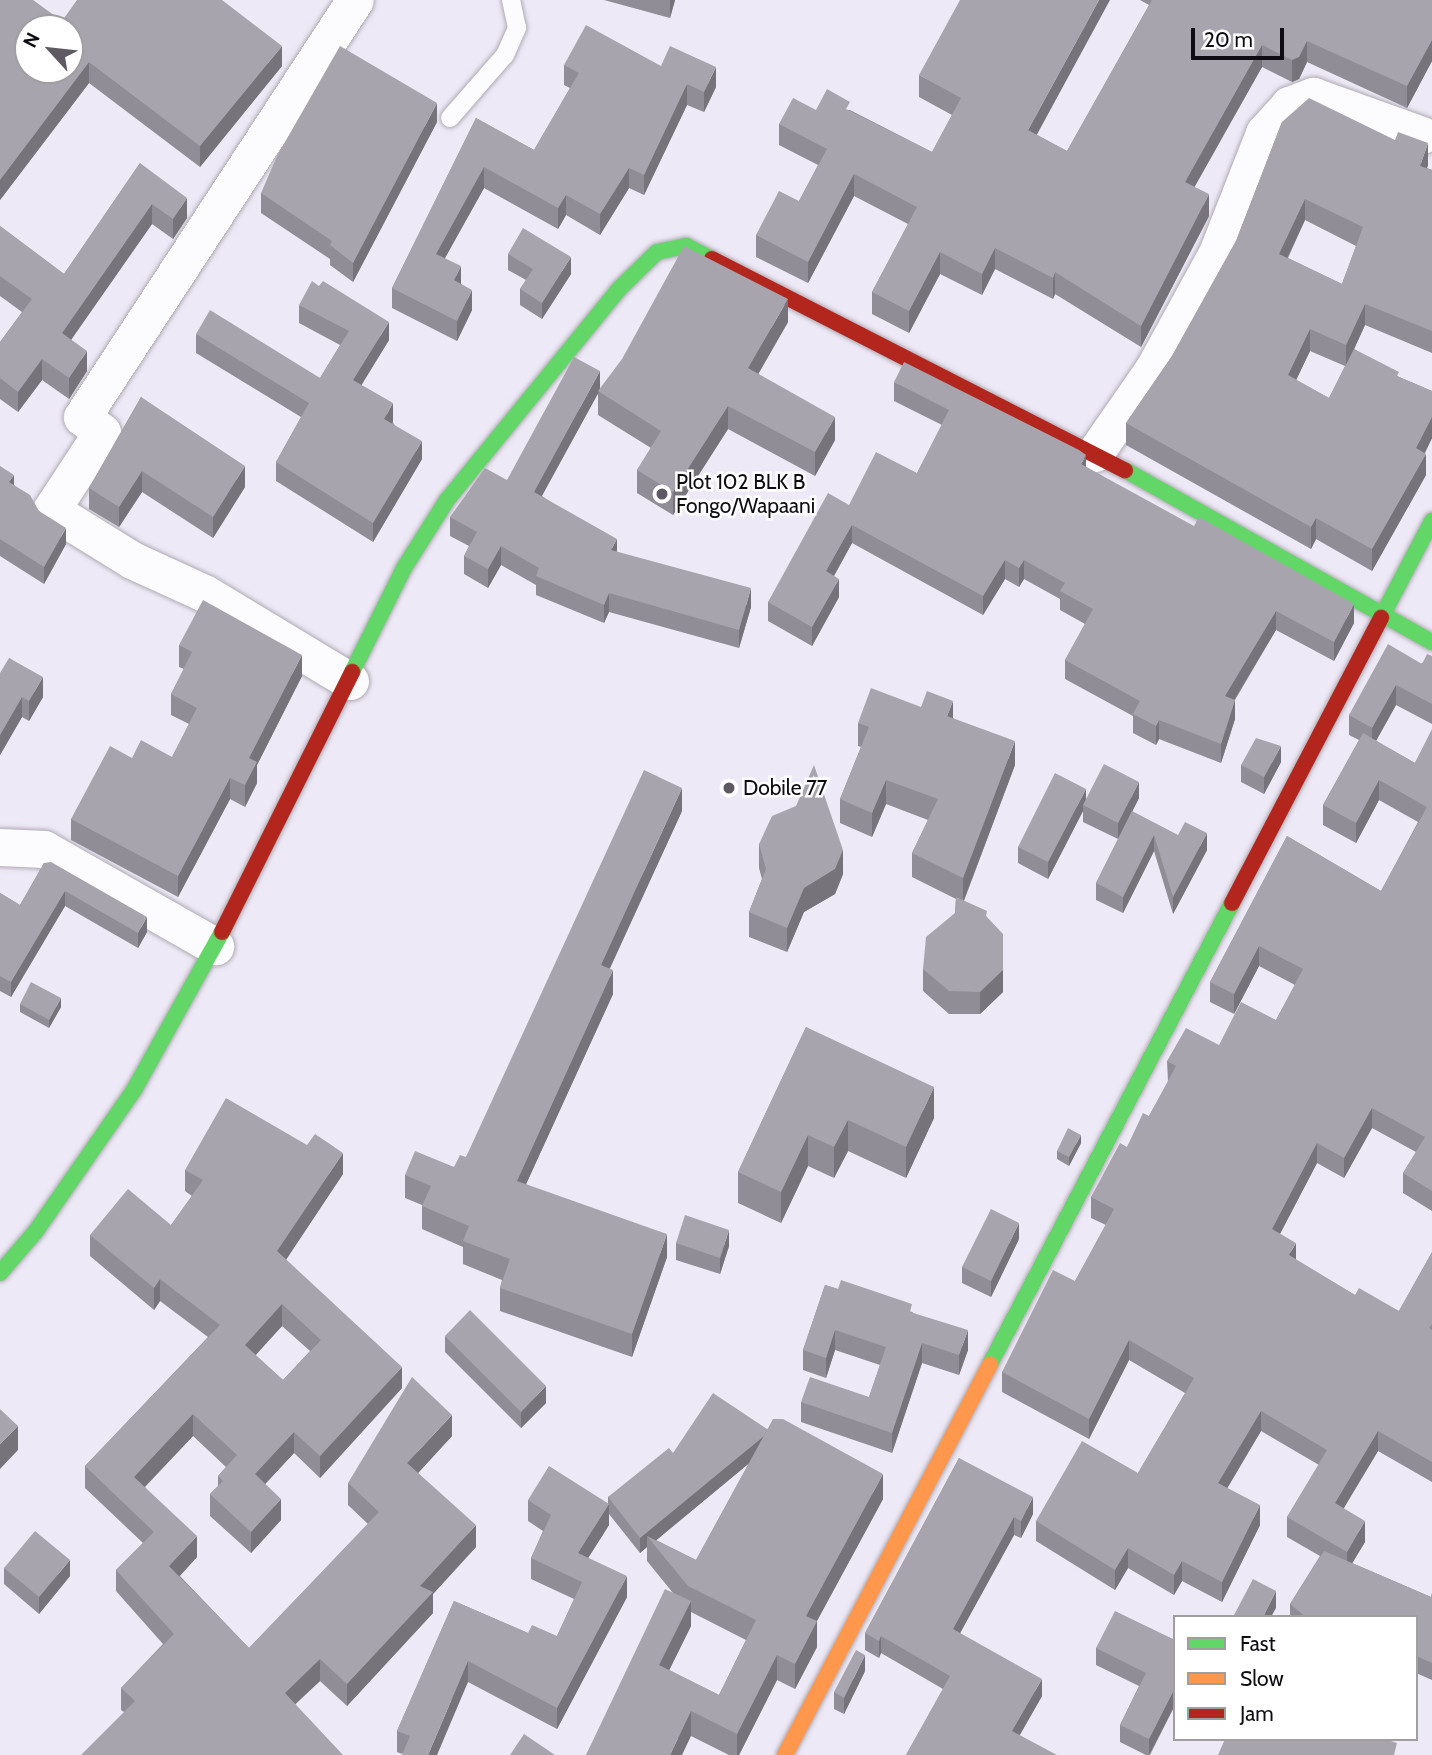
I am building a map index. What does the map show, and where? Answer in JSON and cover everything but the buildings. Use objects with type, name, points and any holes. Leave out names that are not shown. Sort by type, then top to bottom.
[{"type":"street","points":[[350,681],[204,593],[132,560],[51,510],[102,432],[82,418],[355,0]]},
{"type":"street","points":[[1095,453],[1154,368],[1217,253],[1264,133],[1289,106],[1313,96],[1429,129]]},
{"type":"street","points":[[0,1273],[36,1231],[134,1090],[215,946],[350,681],[404,568],[447,500],[508,420],[618,290],[657,252],[686,246],[1095,453],[1432,642]]},
{"type":"street","points":[[785,1755],[1432,521]]},
{"type":"street","points":[[0,846],[44,849],[215,946]]},
{"type":"lane","points":[[450,118],[505,54],[517,28],[510,0]]},
{"type":"traffic: fast","points":[[352,672],[404,568],[447,500],[618,290],[657,252],[686,246],[712,259]]},
{"type":"traffic: fast","points":[[1125,470],[1432,642]]},
{"type":"traffic: fast","points":[[1381,618],[1432,521]]},
{"type":"traffic: fast","points":[[990,1364],[1232,903]]},
{"type":"traffic: fast","points":[[0,1273],[36,1231],[134,1090],[222,932]]},
{"type":"traffic: slow","points":[[785,1755],[990,1364]]},
{"type":"traffic: jam","points":[[712,259],[1125,470]]},
{"type":"traffic: jam","points":[[1232,903],[1381,618]]},
{"type":"traffic: jam","points":[[222,932],[352,672]]},
{"type":"place","name":"Plot 102 BLK B Fongo/Wapaani","points":[[662,494]]},
{"type":"place","name":"Dobile 77","points":[[729,788]]}]
